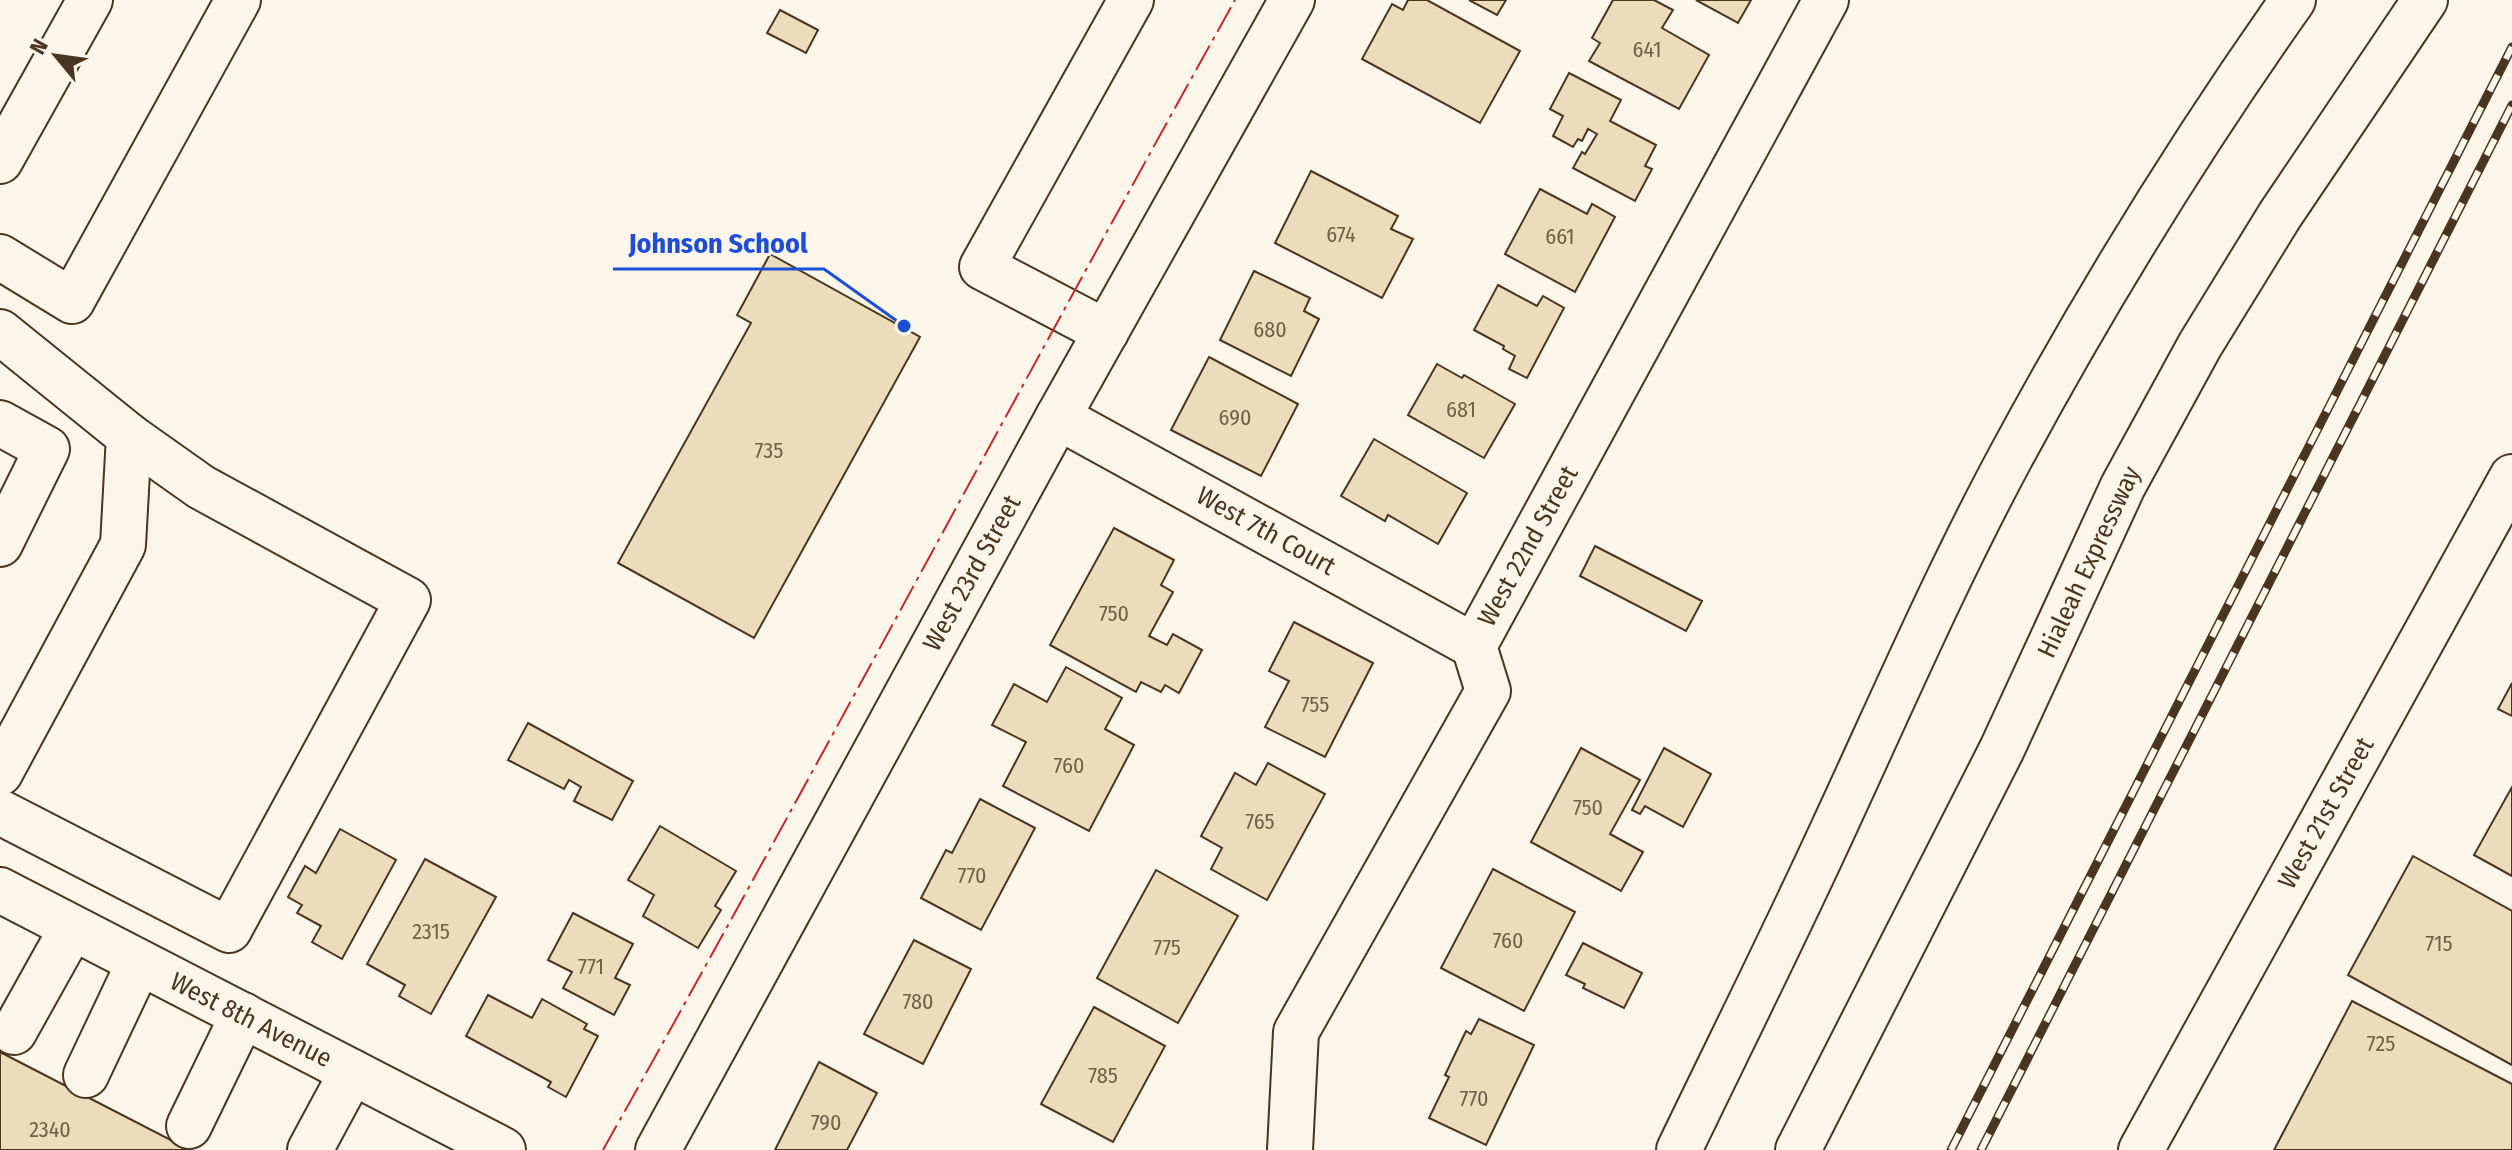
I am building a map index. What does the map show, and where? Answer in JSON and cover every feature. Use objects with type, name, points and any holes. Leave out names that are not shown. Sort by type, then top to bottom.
[{"type":"street","points":[[0,161],[90,0]]},
{"type":"street","points":[[0,257],[72,301],[238,0]]},
{"type":"street","points":[[1106,332],[982,267],[1131,0]]},
{"type":"street","name":"West 23rd Street","points":[[658,1150],[1058,417],[1292,0]]},
{"type":"street","name":"West 22nd Street","points":[[1290,1150],[1296,1032],[1488,691],[1474,646],[1826,0]]},
{"type":"street","points":[[1679,1150],[1833,829],[1929,619],[2010,458],[2086,325],[2254,55],[2293,0]]},
{"type":"street","name":"Hialeah Expressway","points":[[1798,1150],[2002,749],[2123,486],[2200,345],[2272,228],[2425,0]]},
{"type":"street","points":[[0,332],[129,436],[201,487],[408,600],[229,930],[0,812]]},
{"type":"street","name":"West 7th Court","points":[[1058,417],[1474,646]]},
{"type":"street","points":[[0,423],[47,449],[0,544]]},
{"type":"street","points":[[0,773],[123,545],[129,436]]},
{"type":"street","name":"West 21st Street","points":[[2141,1150],[2512,477]]},
{"type":"street","name":"West 8th Avenue","points":[[0,890],[352,1072],[448,1137],[503,1150]]},
{"type":"street","points":[[14,1032],[72,928]]},
{"type":"street","points":[[86,1075],[139,963]]},
{"type":"street","points":[[189,1126],[243,1015]]},
{"type":"street","points":[[310,1150],[352,1072]]},
{"type":"building","points":[[1408,0],[1427,0],[1520,51],[1480,123],[1362,59],[1392,4],[1403,10]]},
{"type":"building","points":[[1469,0],[1506,0],[1497,15]]},
{"type":"building","points":[[1613,0],[1654,0],[1673,10],[1662,28],[1709,55],[1679,109],[1589,61],[1600,43],[1592,38]]},
{"type":"building","points":[[1696,0],[1751,0],[1738,23]]},
{"type":"building","points":[[780,10],[818,30],[806,53],[767,33]]},
{"type":"building","points":[[1569,73],[1621,100],[1610,121],[1656,145],[1645,166],[1652,169],[1635,201],[1573,168],[1597,134],[1588,129],[1582,141],[1578,139],[1573,147],[1553,136],[1563,116],[1550,109]]},
{"type":"building","points":[[1311,171],[1398,216],[1391,229],[1413,239],[1382,298],[1275,243]]},
{"type":"building","points":[[1540,189],[1587,214],[1592,204],[1615,217],[1575,292],[1505,254]]},
{"type":"building","points":[[770,254],[920,337],[754,638],[618,563],[751,323],[737,315]]},
{"type":"building","points":[[1254,271],[1310,298],[1304,311],[1319,319],[1291,376],[1220,340]]},
{"type":"building","points":[[1498,285],[1537,306],[1543,296],[1564,308],[1527,378],[1509,369],[1515,356],[1503,349],[1504,346],[1474,330]]},
{"type":"building","points":[[1209,357],[1298,404],[1261,476],[1171,430]]},
{"type":"building","points":[[1437,364],[1462,378],[1464,375],[1515,404],[1484,458],[1408,415]]},
{"type":"building","points":[[1374,439],[1467,493],[1438,544],[1388,515],[1385,521],[1341,496]]},
{"type":"building","points":[[1114,528],[1174,560],[1161,585],[1173,592],[1149,636],[1167,645],[1173,634],[1202,650],[1179,693],[1165,685],[1161,692],[1141,682],[1136,692],[1050,645]]},
{"type":"building","points":[[1595,546],[1702,601],[1686,631],[1580,576]]},
{"type":"building","points":[[1294,622],[1373,663],[1325,757],[1265,727],[1289,681],[1269,671]]},
{"type":"building","points":[[1066,667],[1122,698],[1105,729],[1134,745],[1089,831],[1003,786],[1026,742],[992,725],[1014,684],[1047,702]]},
{"type":"building","points":[[2512,683],[2512,716],[2498,709]]},
{"type":"building","points":[[528,723],[633,781],[612,820],[574,801],[581,787],[569,780],[564,789],[508,760]]},
{"type":"building","points":[[1581,748],[1640,780],[1610,834],[1643,852],[1621,891],[1531,842]]},
{"type":"building","points":[[1664,748],[1711,774],[1683,827],[1645,806],[1640,814],[1632,810]]},
{"type":"building","points":[[1268,763],[1325,794],[1267,900],[1211,869],[1222,848],[1201,836],[1235,773],[1256,785]]},
{"type":"building","points":[[2512,787],[2512,876],[2474,855]]},
{"type":"building","points":[[980,799],[1035,828],[981,930],[921,898],[946,850],[952,853]]},
{"type":"building","points":[[660,826],[736,871],[715,906],[721,910],[698,948],[643,916],[654,895],[628,880]]},
{"type":"building","points":[[340,829],[396,860],[342,959],[312,942],[321,926],[297,913],[302,905],[288,897],[305,866],[316,873]]},
{"type":"building","points":[[2413,856],[2512,911],[2512,1065],[2348,975]]},
{"type":"building","points":[[425,859],[496,897],[431,1014],[399,996],[405,985],[367,964]]},
{"type":"building","points":[[1493,869],[1575,912],[1524,1011],[1441,968]]},
{"type":"building","points":[[1156,870],[1238,916],[1178,1023],[1097,978]]},
{"type":"building","points":[[573,913],[633,944],[615,978],[630,985],[614,1015],[563,988],[572,972],[548,960]]},
{"type":"building","points":[[914,940],[971,969],[923,1064],[864,1034]]},
{"type":"building","points":[[1583,943],[1642,973],[1624,1008],[1583,988],[1585,984],[1566,975]]},
{"type":"building","points":[[488,995],[532,1018],[542,999],[587,1024],[584,1029],[598,1036],[566,1097],[548,1087],[551,1082],[466,1036]]},
{"type":"building","points":[[2352,1001],[2512,1084],[2512,1150],[2274,1150]]},
{"type":"building","points":[[1094,1007],[1165,1046],[1113,1142],[1041,1104]]},
{"type":"building","points":[[1479,1019],[1534,1045],[1486,1145],[1429,1118],[1466,1031],[1471,1034]]},
{"type":"building","points":[[0,1052],[190,1150],[0,1150]]},
{"type":"building","points":[[819,1062],[877,1093],[847,1150],[775,1150]]},
{"type":"railway","points":[[1951,1150],[2512,47]]},
{"type":"railway","points":[[1981,1150],[2512,105]]},
{"type":"power","points":[[603,1150],[1235,0]]},
{"type":"place","name":"Johnson School","points":[[904,326]]}]
